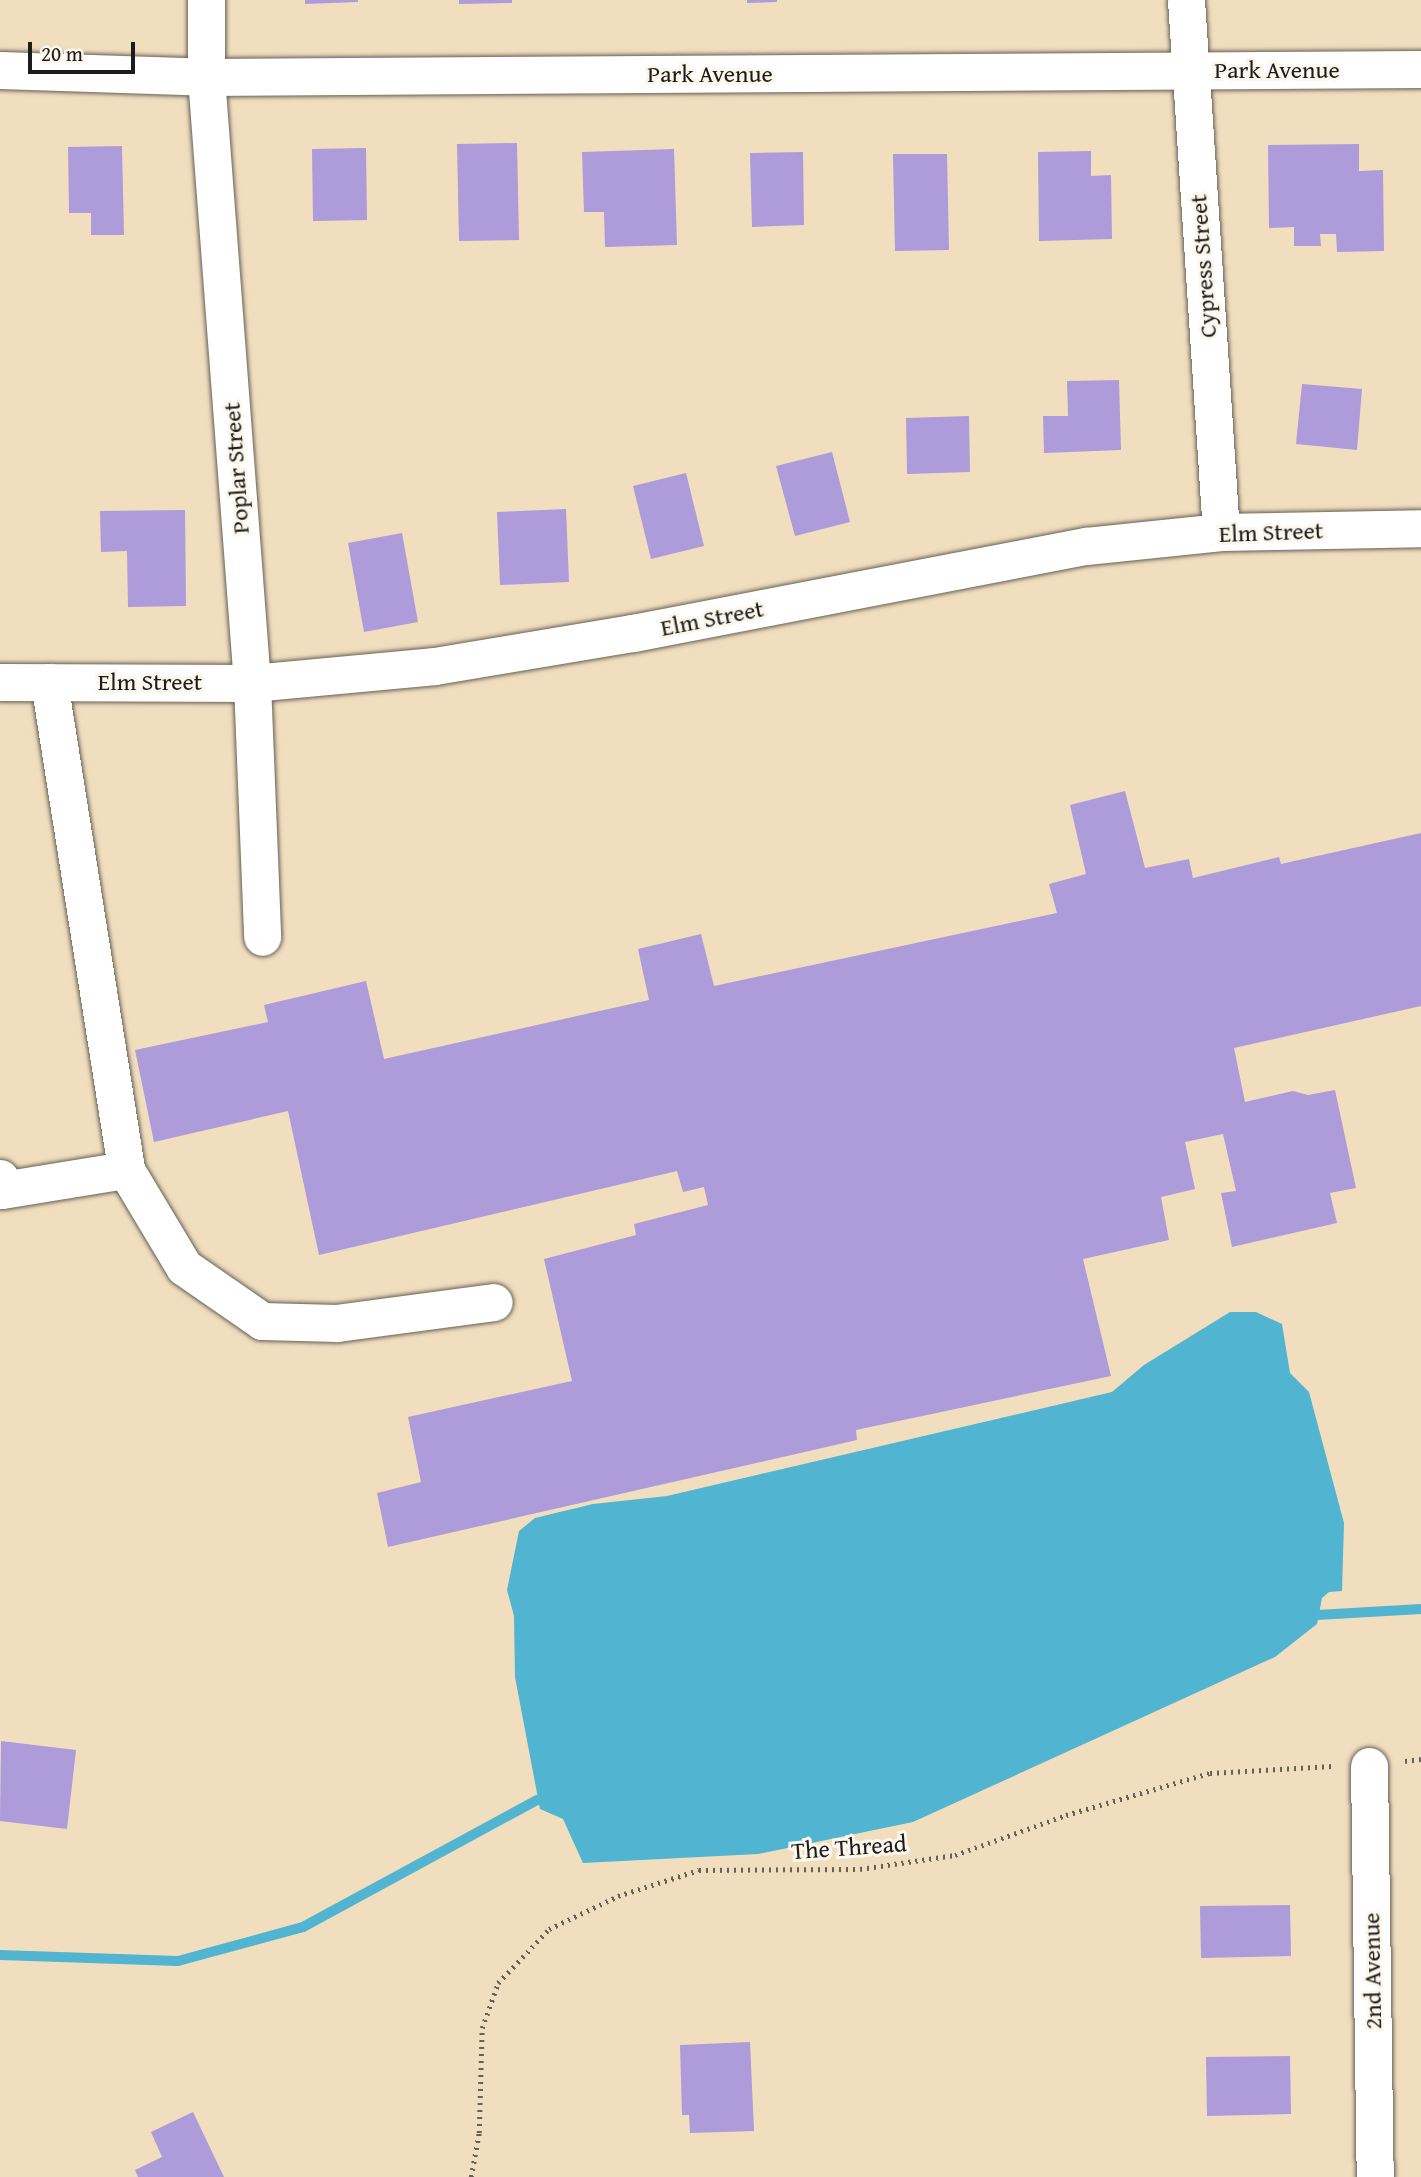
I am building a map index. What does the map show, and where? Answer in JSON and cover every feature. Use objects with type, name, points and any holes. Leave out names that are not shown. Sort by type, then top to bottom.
[{"type":"street","name":"Poplar Street","points":[[205,0],[206,77],[252,683],[262,937]]},
{"type":"street","name":"Cypress Street","points":[[1186,0],[1221,533]]},
{"type":"street","name":"Park Avenue","points":[[0,70],[206,77],[1421,69]]},
{"type":"street","name":"Elm Street","points":[[0,682],[252,683],[435,666],[633,634],[1086,546],[1221,533],[1421,528]]},
{"type":"street","points":[[49,682],[125,1170],[184,1267],[262,1321],[337,1323],[495,1302]]},
{"type":"street","points":[[0,1178],[2,1190],[125,1170]]},
{"type":"street","name":"2nd Avenue","points":[[1369,1766],[1375,2177]]},
{"type":"path","name":"The Thread","points":[[471,2177],[479,2133],[482,2028],[498,1983],[549,1929],[618,1896],[699,1870],[860,1869],[956,1855],[1066,1815],[1210,1773],[1369,1766],[1421,1759]]},
{"type":"water","points":[[1230,1312],[1256,1312],[1282,1324],[1290,1373],[1309,1392],[1344,1523],[1342,1591],[1329,1592],[1322,1598],[1317,1624],[1275,1657],[913,1822],[758,1854],[583,1863],[563,1819],[540,1809],[515,1677],[514,1616],[507,1590],[519,1531],[535,1518],[593,1504],[667,1496],[1112,1392],[1144,1365]]},
{"type":"building","points":[[305,0],[358,0],[358,2],[305,4]]},
{"type":"building","points":[[459,0],[512,0],[512,3],[459,4]]},
{"type":"building","points":[[747,0],[777,0],[777,2],[747,3]]},
{"type":"building","points":[[517,143],[519,240],[459,241],[457,144]]},
{"type":"building","points":[[1359,144],[1359,171],[1383,170],[1384,251],[1337,252],[1336,234],[1320,234],[1321,246],[1294,246],[1294,227],[1269,228],[1268,145]]},
{"type":"building","points":[[122,146],[124,235],[91,235],[91,213],[69,213],[68,147]]},
{"type":"building","points":[[366,148],[367,220],[313,221],[312,149]]},
{"type":"building","points":[[674,149],[677,245],[605,247],[604,212],[584,212],[582,152]]},
{"type":"building","points":[[1091,151],[1091,176],[1111,175],[1112,239],[1039,241],[1038,152]]},
{"type":"building","points":[[803,152],[804,225],[752,227],[750,153]]},
{"type":"building","points":[[893,154],[947,154],[949,250],[895,251]]},
{"type":"building","points":[[1119,380],[1121,450],[1044,453],[1043,416],[1068,416],[1067,381]]},
{"type":"building","points":[[1302,384],[1362,389],[1357,450],[1296,444]]},
{"type":"building","points":[[969,416],[970,472],[907,474],[906,418]]},
{"type":"building","points":[[832,452],[850,522],[795,536],[776,466]]},
{"type":"building","points":[[686,473],[704,546],[651,559],[633,486]]},
{"type":"building","points":[[566,509],[569,582],[500,585],[497,512]]},
{"type":"building","points":[[185,510],[186,606],[128,607],[127,551],[101,552],[100,511]]},
{"type":"building","points":[[402,533],[418,622],[364,632],[348,543]]},
{"type":"building","points":[[1125,791],[1145,868],[1189,859],[1193,878],[1279,857],[1281,864],[1421,833],[1421,1006],[1234,1048],[1245,1102],[1293,1091],[1308,1095],[1335,1090],[1356,1188],[1330,1193],[1337,1223],[1232,1247],[1221,1193],[1236,1191],[1223,1134],[1185,1142],[1195,1189],[1161,1197],[1169,1240],[1083,1259],[1111,1376],[856,1430],[857,1440],[388,1547],[377,1493],[421,1482],[408,1417],[572,1381],[544,1259],[636,1235],[634,1224],[708,1205],[704,1187],[683,1192],[677,1171],[319,1255],[288,1111],[154,1142],[135,1050],[268,1022],[264,1005],[366,981],[384,1059],[649,1000],[638,949],[701,934],[714,986],[1057,913],[1049,884],[1086,874],[1070,805]]},
{"type":"building","points":[[1,1741],[76,1750],[67,1829],[0,1821]]},
{"type":"building","points":[[1290,1905],[1291,1956],[1201,1958],[1200,1906]]},
{"type":"building","points":[[750,2042],[754,2131],[690,2133],[689,2115],[682,2115],[680,2045]]},
{"type":"building","points":[[1290,2056],[1291,2114],[1207,2116],[1206,2057]]},
{"type":"building","points":[[193,2112],[224,2177],[138,2177],[135,2170],[162,2157],[151,2132]]},
{"type":"waterway","points":[[1317,1615],[1421,1609]]},
{"type":"waterway","points":[[0,1955],[178,1961],[303,1927],[537,1800]]}]
